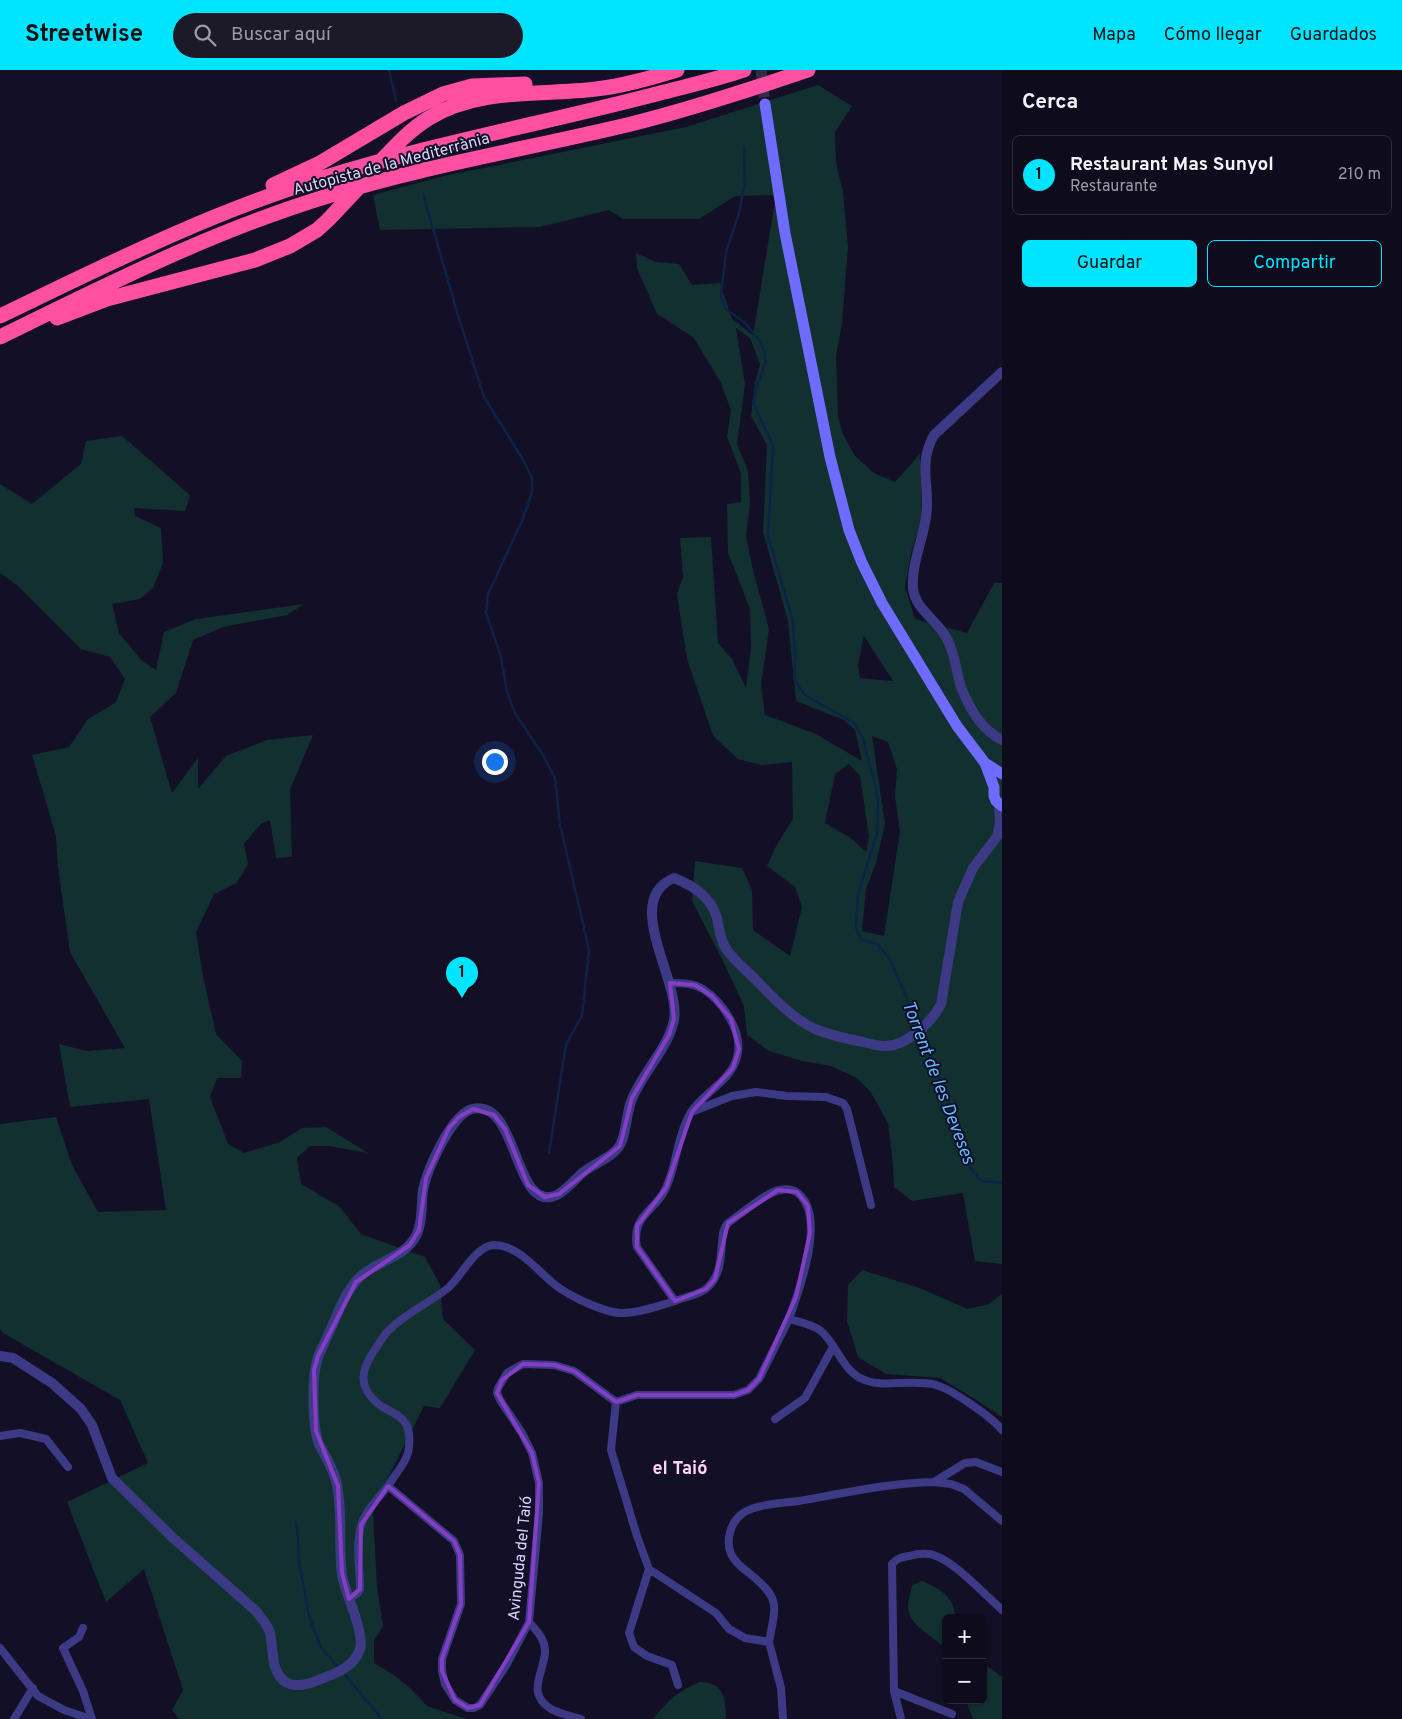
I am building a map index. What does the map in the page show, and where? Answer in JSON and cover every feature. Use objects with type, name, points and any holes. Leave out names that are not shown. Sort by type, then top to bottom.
[{"type":"highway","points":[[142,247],[192,220],[320,164],[404,113],[443,94],[485,85],[561,84],[593,81],[648,70]]},
{"type":"highway","points":[[0,341],[107,299],[273,254],[290,246],[317,230],[340,208],[390,152],[417,127],[443,110],[475,99],[511,94],[596,89],[627,84],[677,70]]},
{"type":"highway","name":"Autopista de la Mediterrània","points":[[0,316],[142,247],[231,210],[323,178],[441,146],[620,104],[744,70]]},
{"type":"highway","name":"Autopista de la Mediterrània","points":[[0,337],[180,250],[295,206],[390,178],[674,113],[808,70]]},
{"type":"main road","points":[[765,104],[785,233],[830,457],[849,530],[862,563],[882,604],[954,721],[999,780],[994,796],[1001,805]]},
{"type":"street","points":[[1002,372],[934,435],[928,447],[925,462],[926,515],[913,577],[913,587],[918,604],[936,624],[948,642],[955,660],[961,687],[970,706],[984,728],[1002,740]]},
{"type":"street","points":[[0,1356],[13,1358],[52,1383],[80,1409],[92,1425],[112,1478],[172,1537],[256,1611],[270,1631],[274,1664],[284,1681],[300,1686],[317,1681],[347,1667],[355,1660],[362,1642],[342,1573],[338,1486],[334,1472],[318,1442],[316,1431],[314,1370],[318,1356],[348,1292],[366,1272],[410,1245],[419,1230],[426,1178],[449,1128],[466,1111],[480,1108],[494,1115],[505,1129],[528,1185],[538,1194],[546,1197],[559,1194],[585,1170],[614,1153],[620,1146],[623,1138],[632,1098],[669,1035],[674,1019],[675,1002],[652,924],[653,904],[660,886],[674,878],[689,884],[700,892],[712,905],[725,948],[736,961],[792,1014],[814,1028],[854,1040],[887,1046],[906,1040],[927,1023],[941,1004],[958,902],[973,868],[1000,833],[1001,805]]},
{"type":"street","points":[[670,983],[686,983],[708,993],[731,1019],[739,1049],[733,1068],[692,1112],[682,1133],[666,1188],[660,1199],[642,1217],[637,1226],[636,1239],[638,1247],[675,1301]]},
{"type":"street","points":[[692,1112],[732,1096],[756,1092],[788,1096],[826,1097],[843,1103],[847,1109],[871,1205]]},
{"type":"street","points":[[349,1598],[358,1593],[360,1589],[358,1561],[361,1525],[367,1512],[388,1486],[406,1458],[410,1448],[406,1423],[372,1398],[364,1388],[363,1370],[386,1333],[408,1314],[436,1298],[452,1284],[479,1251],[493,1245],[505,1246],[515,1251],[561,1289],[614,1312],[622,1313],[644,1310],[675,1301],[706,1289],[715,1279],[722,1258],[725,1226],[754,1204],[778,1190],[788,1189],[797,1192],[808,1206],[809,1255],[789,1319],[759,1379],[748,1390],[734,1395],[636,1395],[616,1402],[611,1450],[649,1569],[716,1613],[729,1629],[745,1638],[769,1642]]},
{"type":"street","points":[[789,1319],[820,1330],[847,1366],[857,1376],[871,1383],[937,1385],[971,1404],[996,1423],[1002,1430]]},
{"type":"street","points":[[775,1419],[805,1398],[833,1347]]},
{"type":"street","name":"Avinguda del Taió","points":[[388,1486],[454,1541],[460,1555],[461,1604],[442,1659],[442,1671],[445,1684],[455,1700],[468,1708],[474,1708],[480,1705],[507,1664],[529,1622],[539,1513],[539,1483],[532,1453],[522,1433],[500,1400],[497,1394],[498,1388],[507,1373],[523,1364],[554,1365],[574,1371],[616,1402]]},
{"type":"street","points":[[0,1436],[20,1432],[46,1440],[68,1467]]},
{"type":"street","points":[[934,1482],[965,1463],[976,1462],[1002,1472]]},
{"type":"street","points":[[783,1719],[781,1688],[769,1642],[775,1610],[773,1598],[766,1587],[737,1563],[731,1554],[728,1544],[730,1533],[742,1514],[749,1510],[773,1504],[879,1486],[934,1482],[951,1484],[964,1489],[1002,1521]]},
{"type":"street","points":[[901,1719],[894,1691],[892,1564],[897,1559],[917,1554],[930,1554],[960,1571],[1002,1610]]},
{"type":"street","points":[[649,1569],[629,1633],[634,1647],[646,1656],[672,1664],[678,1685]]},
{"type":"street","points":[[529,1622],[540,1634],[545,1652],[537,1684],[538,1694],[542,1702],[553,1710],[581,1719]]},
{"type":"street","points":[[83,1628],[79,1637],[63,1648],[83,1691],[92,1719]]},
{"type":"street","points":[[0,1648],[38,1696],[64,1710],[92,1719]]},
{"type":"street","points":[[14,1719],[33,1688]]},
{"type":"street","points":[[894,1691],[952,1714]]},
{"type":"highlighted area","points":[[670,983],[695,985],[712,996],[731,1019],[739,1049],[733,1068],[692,1112],[666,1188],[637,1226],[637,1247],[675,1301],[706,1289],[715,1279],[728,1223],[778,1190],[797,1192],[808,1206],[810,1233],[796,1297],[759,1379],[748,1390],[734,1395],[637,1395],[616,1402],[574,1371],[554,1365],[523,1364],[502,1380],[497,1393],[532,1453],[539,1483],[529,1622],[480,1705],[468,1708],[455,1700],[442,1671],[442,1659],[461,1604],[460,1555],[454,1541],[388,1486],[361,1525],[360,1589],[349,1599],[342,1573],[338,1486],[316,1431],[314,1370],[318,1356],[356,1282],[410,1245],[419,1230],[426,1178],[449,1128],[459,1117],[473,1109],[494,1115],[505,1129],[528,1185],[545,1197],[559,1194],[620,1146],[632,1098],[669,1035],[674,1019]]},
{"type":"green space","points":[[818,85],[852,106],[835,132],[836,162],[843,193],[848,246],[842,323],[836,356],[838,417],[843,434],[855,456],[874,473],[895,482],[920,454],[922,519],[911,553],[905,587],[915,619],[967,633],[994,583],[1002,583],[1002,1264],[975,1261],[963,1193],[912,1201],[894,1187],[888,1123],[870,1091],[857,1078],[831,1066],[802,1061],[769,1051],[747,1035],[744,1006],[692,901],[695,861],[742,868],[752,890],[753,930],[790,956],[802,907],[795,887],[767,866],[776,846],[793,819],[792,762],[761,765],[738,759],[713,736],[687,659],[677,594],[683,577],[680,538],[711,537],[718,643],[732,659],[746,688],[751,648],[750,609],[728,553],[727,504],[741,502],[741,473],[727,437],[731,410],[720,381],[693,337],[657,314],[637,268],[636,253],[656,262],[679,264],[692,285],[720,283],[732,319],[753,335],[776,195],[735,196],[699,219],[623,219],[609,210],[540,227],[380,230],[373,195],[444,176],[686,127]],"holes":[[[736,328],[750,338],[760,364],[754,388],[751,416],[767,445],[763,532],[788,621],[796,701],[844,720],[855,730],[862,761],[816,734],[765,715],[761,685],[769,629],[746,536],[750,504],[748,471],[737,444],[745,385]],[[864,636],[893,681],[860,678],[858,665]],[[872,736],[888,742],[897,769],[895,797],[900,831],[884,936],[862,931],[866,889],[876,863],[885,824]],[[849,764],[860,776],[869,837],[866,852],[852,839],[825,823],[835,774]]]},
{"type":"green space","points":[[122,436],[190,495],[185,511],[134,508],[135,516],[161,528],[163,563],[153,588],[140,599],[112,604],[119,633],[142,661],[156,670],[164,632],[196,619],[304,604],[287,615],[223,627],[193,640],[176,693],[150,717],[172,793],[198,758],[198,789],[226,756],[267,740],[313,735],[290,790],[292,857],[276,858],[270,820],[261,824],[244,844],[248,864],[237,883],[214,894],[196,932],[203,976],[216,1034],[242,1061],[241,1078],[217,1078],[210,1097],[228,1144],[244,1153],[280,1142],[302,1128],[326,1127],[368,1153],[329,1146],[310,1146],[297,1158],[301,1184],[340,1207],[361,1234],[425,1257],[440,1285],[443,1319],[475,1350],[440,1408],[424,1406],[384,1486],[373,1514],[377,1586],[383,1626],[374,1641],[374,1663],[394,1675],[427,1706],[466,1719],[179,1719],[172,1710],[183,1690],[144,1569],[106,1602],[67,1502],[148,1463],[120,1400],[3,1333],[0,1329],[0,1124],[56,1117],[72,1165],[98,1212],[166,1210],[149,1099],[70,1107],[59,1044],[87,1051],[125,1048],[70,952],[58,868],[56,836],[32,755],[69,747],[87,720],[116,702],[125,679],[110,657],[81,649],[17,585],[0,573],[0,484],[32,504],[81,464],[86,441]]},
{"type":"green space","points":[[862,1270],[917,1287],[968,1309],[989,1304],[1002,1294],[1002,1417],[940,1378],[886,1374],[858,1357],[847,1321],[848,1285]]},
{"type":"green space","points":[[922,1581],[935,1587],[945,1594],[952,1604],[954,1614],[942,1614],[942,1646],[912,1619],[908,1604],[912,1585]]},
{"type":"green space","points":[[987,1666],[1002,1677],[1002,1719],[973,1719],[967,1704],[987,1704]]},
{"type":"green space","points":[[700,1682],[719,1688],[724,1699],[726,1719],[653,1719],[674,1697]]},
{"type":"waterway","points":[[389,70],[396,100]]},
{"type":"waterway","name":"Torrent de les Deveses","points":[[744,147],[745,183],[739,213],[726,252],[721,296],[726,309],[744,322],[759,340],[765,354],[765,364],[753,402],[773,446],[768,536],[793,621],[794,679],[805,695],[854,723],[862,736],[878,801],[877,834],[858,894],[856,927],[862,940],[877,944],[890,959],[919,1027]]},
{"type":"waterway","points":[[423,194],[484,397],[522,458],[532,478],[532,493],[522,521],[488,594],[486,613],[501,657],[507,692],[515,713],[543,755],[555,778],[560,824],[589,950],[582,1016],[566,1044],[549,1153]]},
{"type":"waterway","name":"Torrent de les Deveses","points":[[921,1032],[936,1072],[947,1092],[950,1120],[966,1161],[978,1178],[983,1181],[1002,1183]]},
{"type":"waterway","points":[[296,1522],[299,1562],[309,1616],[321,1648],[339,1668]]},
{"type":"waterway","points":[[346,1676],[382,1719]]},
{"type":"tunnel","points":[[761,70],[765,104]]},
{"type":"place","name":"Restaurant Mas Sunyol","points":[[462,998]]},
{"type":"district","name":"el Taió","points":[[680,1468]]}]
